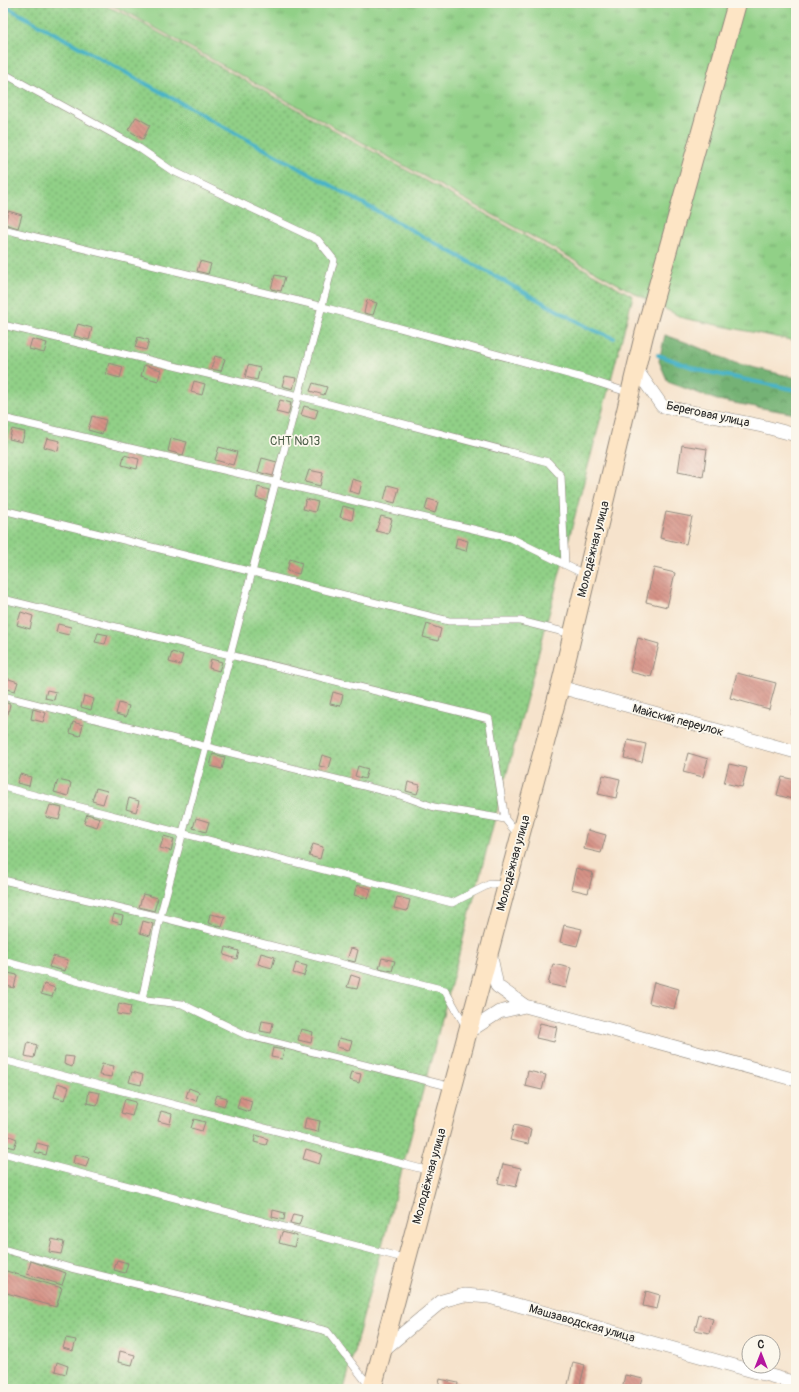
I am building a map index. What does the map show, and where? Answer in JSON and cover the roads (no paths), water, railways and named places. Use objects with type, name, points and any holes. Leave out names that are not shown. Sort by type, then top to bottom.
[{"type":"street","name":"Молодёжная улица","points":[[372,1389],[560,687],[644,335],[737,3]]},
{"type":"street","name":"Береговая улица","points":[[636,369],[662,406],[762,426],[796,435]]},
{"type":"street","name":"Майский переулок","points":[[560,687],[796,752]]},
{"type":"street","points":[[490,950],[497,986],[526,1006],[796,1080]]},
{"type":"street","points":[[468,1032],[499,1012],[526,1006]]},
{"type":"street","name":"Машзаводская улица","points":[[382,1351],[442,1301],[464,1295],[489,1297],[796,1383]]},
{"type":"lane","points":[[3,73],[139,148],[171,170],[318,240],[334,260],[323,308],[251,572],[160,917],[142,998]]},
{"type":"lane","points":[[3,229],[323,308],[590,380],[630,393]]},
{"type":"lane","points":[[3,325],[299,396],[548,462],[561,476],[565,564]]},
{"type":"lane","points":[[3,418],[511,538],[587,575]]},
{"type":"lane","points":[[3,510],[449,621],[520,621],[573,634]]},
{"type":"lane","points":[[3,599],[489,719],[505,819],[520,837]]},
{"type":"lane","points":[[3,696],[400,795],[434,807],[505,819]]},
{"type":"lane","points":[[3,787],[452,902],[490,884],[507,885]]},
{"type":"lane","points":[[3,880],[160,917],[445,990],[468,1032]]},
{"type":"lane","points":[[3,961],[142,998],[182,1004],[246,1035],[453,1088]]},
{"type":"lane","points":[[3,1060],[430,1171]]},
{"type":"lane","points":[[3,1153],[407,1259]]},
{"type":"lane","points":[[3,1249],[71,1268],[327,1331],[372,1389]]},
{"type":"waterway","points":[[3,5],[591,329],[614,338]]},
{"type":"waterway","points":[[658,355],[703,371],[796,390]]},
{"type":"park label","name":"СНТ №13","points":[[295,441]]}]
